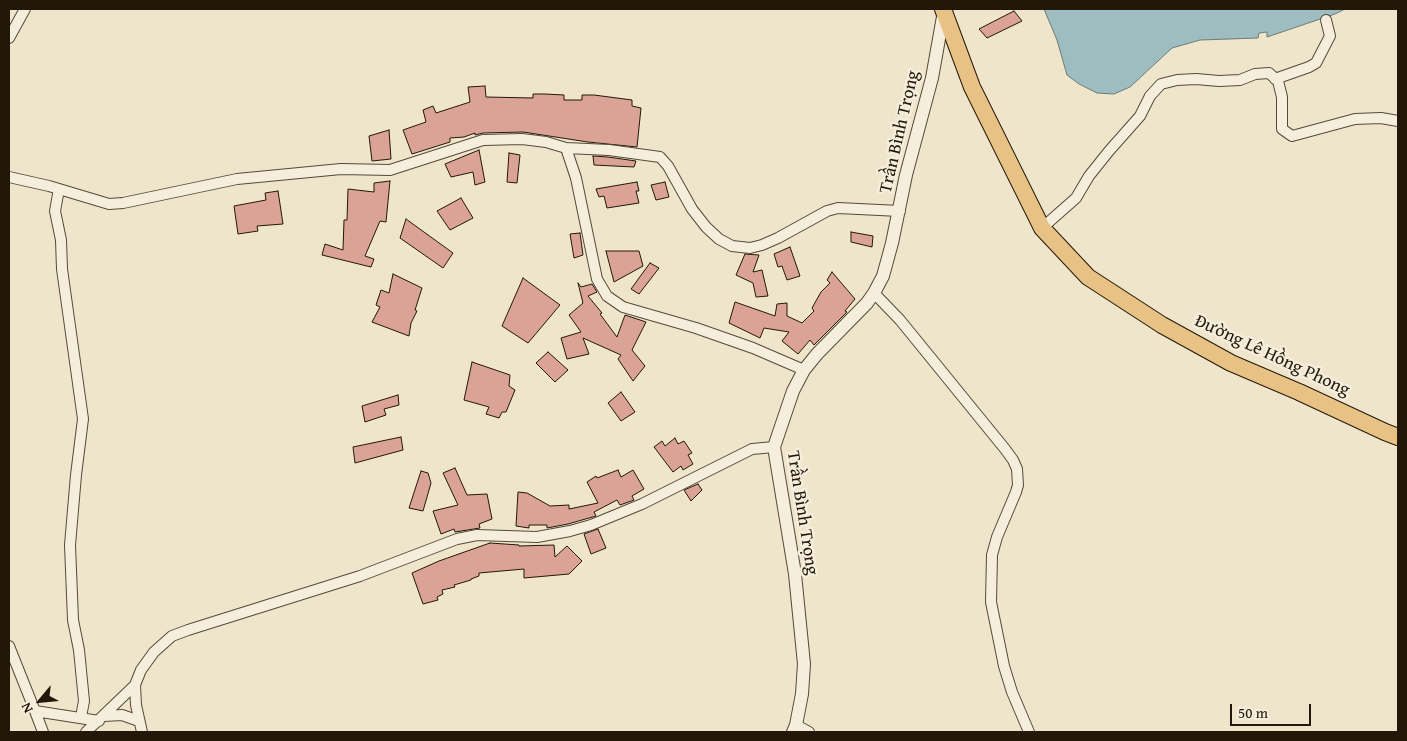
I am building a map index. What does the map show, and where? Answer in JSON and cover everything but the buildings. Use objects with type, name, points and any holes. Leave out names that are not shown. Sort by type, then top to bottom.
[{"type":"main road","name":"Đường Lê Hồng Phong","points":[[943,10],[972,87],[1042,228],[1088,277],[1162,325],[1231,363],[1398,437]]},
{"type":"street","points":[[9,38],[25,9]]},
{"type":"street","name":"Trần Bình Trọng","points":[[794,729],[802,694],[804,664],[795,574],[774,446],[793,391],[804,370],[874,294],[883,276],[900,211],[906,175],[932,78],[943,10]]},
{"type":"street","points":[[1275,79],[1316,63],[1330,36],[1326,20]]},
{"type":"street","points":[[1042,228],[1076,198],[1089,176],[1140,116],[1150,96],[1161,84],[1177,80],[1196,79],[1240,80],[1255,74],[1270,73],[1278,81],[1282,97],[1282,128],[1292,136],[1355,119],[1381,118],[1398,120]]},
{"type":"street","points":[[9,176],[108,204],[123,203],[237,179],[340,169],[390,170],[483,140],[522,139],[546,142],[566,148],[609,150],[660,157],[668,166],[692,209],[719,239],[732,246],[750,248],[762,245],[827,211],[838,208],[900,211]]},
{"type":"street","points":[[566,148],[576,178],[597,279],[607,296],[623,307],[696,328],[753,348],[804,370]]},
{"type":"street","points":[[59,190],[55,210],[61,240],[62,269],[83,419],[70,545],[73,620],[79,650],[84,701],[81,718]]},
{"type":"street","points":[[874,294],[900,320],[1014,460],[1018,469],[1016,492],[997,537],[992,555],[990,602],[1004,666],[1012,692],[1029,732]]},
{"type":"street","points":[[86,732],[135,685],[141,670],[154,652],[172,636],[360,576],[457,539],[477,536],[537,537],[591,525],[642,504],[752,449],[774,446]]},
{"type":"street","points":[[9,646],[43,732]]},
{"type":"street","points":[[135,685],[136,705],[142,732]]},
{"type":"street","points":[[35,711],[101,719],[122,715],[139,721]]},
{"type":"street","points":[[794,729],[808,732]]},
{"type":"water","points":[[1044,9],[1345,9],[1267,37],[1267,32],[1259,33],[1258,38],[1200,40],[1172,48],[1130,87],[1114,94],[1097,93],[1079,84],[1067,75],[1057,40]]}]
